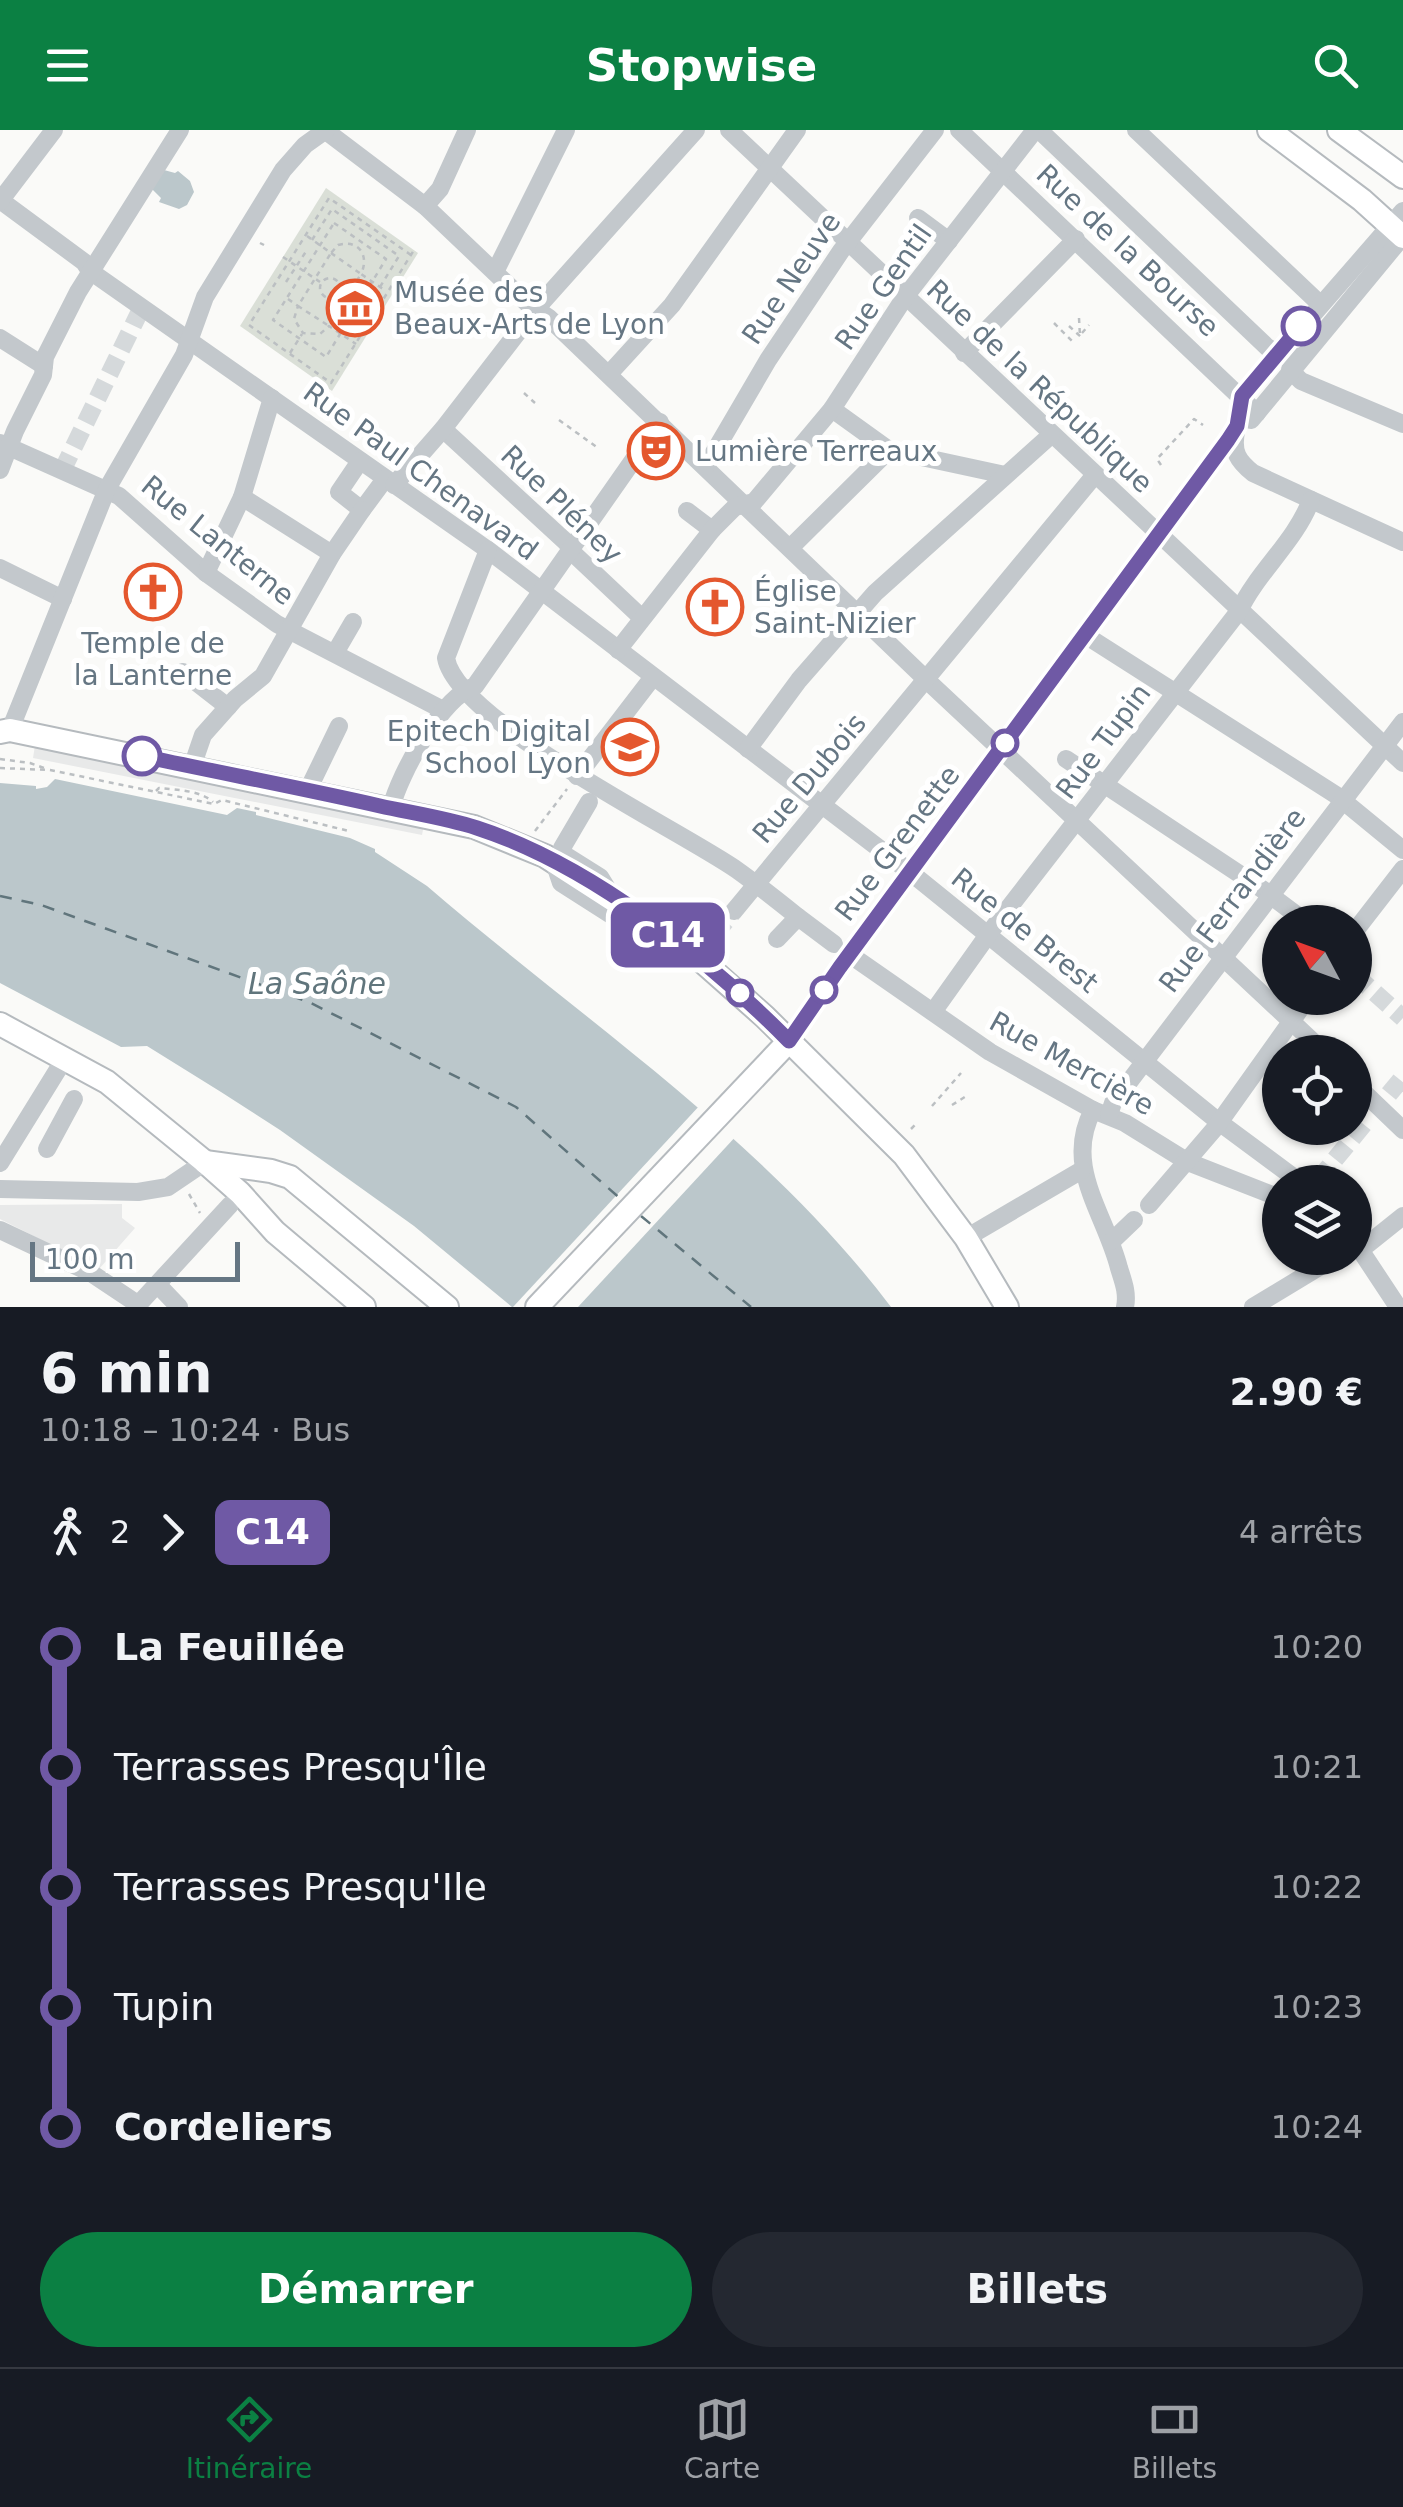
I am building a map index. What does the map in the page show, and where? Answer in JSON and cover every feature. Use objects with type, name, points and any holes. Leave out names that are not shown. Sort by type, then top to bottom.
[{"type":"main road","points":[[1269,130],[1400,229]]},
{"type":"main road","points":[[1339,130],[1403,177]]},
{"type":"main road","points":[[5,731],[474,827],[554,862],[592,895],[697,955],[789,1041],[904,1156],[966,1238],[1008,1307]]},
{"type":"main road","points":[[0,1024],[64,1058],[82,1085],[204,1162],[240,1193],[275,1232],[364,1307]]},
{"type":"main road","points":[[554,1307],[696,1153],[789,1041]]},
{"type":"main road","points":[[537,1307],[687,1146],[755,1080]]},
{"type":"main road","points":[[204,1162],[271,1170],[290,1177],[447,1307]]},
{"type":"street","points":[[0,200],[54,130]]},
{"type":"street","points":[[0,470],[4,446],[43,374],[90,271],[180,130]]},
{"type":"street","points":[[290,130],[306,144]]},
{"type":"street","points":[[5,731],[107,490],[190,340],[205,296],[283,170],[306,144],[326,130],[425,206],[535,310],[549,318],[610,374],[1000,750],[1307,1035]]},
{"type":"street","points":[[425,206],[440,189],[467,130]]},
{"type":"street","points":[[496,272],[566,130]]},
{"type":"street","points":[[192,767],[203,735],[263,676],[332,554],[362,510],[443,429],[535,310],[696,130]]},
{"type":"street","name":"Rue de la République","points":[[729,130],[1403,763]]},
{"type":"street","points":[[610,374],[672,306],[797,130]]},
{"type":"street","name":"Rue Neuve","points":[[706,466],[768,360],[848,242],[935,130]]},
{"type":"street","name":"Rue de la Bourse","points":[[958,130],[1257,413]]},
{"type":"street","points":[[1037,130],[1276,353],[1296,363],[1301,381],[1403,424]]},
{"type":"street","name":"Rue Gentil","points":[[618,650],[712,530],[734,507],[754,502],[832,409],[905,297],[1037,130]]},
{"type":"street","points":[[1136,130],[1320,304]]},
{"type":"street","points":[[1023,189],[1020,197],[1052,227]]},
{"type":"street","name":"Rue Paul Chenavard","points":[[0,200],[84,262],[90,271],[488,550],[618,650]]},
{"type":"street","points":[[918,218],[949,241]]},
{"type":"street","points":[[1284,500],[1250,486],[1242,476],[1236,433],[1242,396],[1320,304],[1400,229]]},
{"type":"street","name":"Rue Grenette","points":[[789,1041],[848,953],[1214,460],[1257,413],[1400,229]]},
{"type":"street","points":[[964,352],[1076,239]]},
{"type":"street","points":[[1156,326],[1188,355],[1202,358]]},
{"type":"street","points":[[0,338],[44,366]]},
{"type":"street","points":[[206,573],[242,497],[272,398]]},
{"type":"street","points":[[832,409],[888,450],[1005,475]]},
{"type":"street","points":[[391,808],[397,786],[443,710],[462,690],[474,686],[660,422]]},
{"type":"street","name":"Rue Pléney","points":[[443,429],[571,546],[574,554],[642,618]]},
{"type":"street","points":[[748,748],[800,680],[894,574],[1051,435]]},
{"type":"street","name":"Rue Lanterne","points":[[4,446],[124,500],[206,573],[288,630],[443,710]]},
{"type":"street","points":[[790,548],[888,450]]},
{"type":"street","points":[[1214,460],[1230,456],[1252,473],[1403,542]]},
{"type":"street","points":[[360,461],[339,492],[362,510]]},
{"type":"street","name":"Rue Dubois","points":[[734,911],[1094,476]]},
{"type":"street","points":[[242,497],[332,554]]},
{"type":"street","name":"Rue Tupin","points":[[933,1012],[988,936],[1039,880],[1076,822],[1239,611],[1249,590],[1304,520],[1312,500]]},
{"type":"street","points":[[687,511],[712,530]]},
{"type":"street","points":[[1289,547],[1314,517],[1333,512]]},
{"type":"street","points":[[462,690],[448,670],[446,658],[488,550]]},
{"type":"street","points":[[0,568],[63,599]]},
{"type":"street","points":[[335,653],[353,622]]},
{"type":"street","points":[[1086,635],[1342,800],[1403,850]]},
{"type":"street","name":"Rue de Brest","points":[[618,650],[910,872],[1277,1165]]},
{"type":"street","points":[[182,672],[228,708]]},
{"type":"street","points":[[577,776],[654,677]]},
{"type":"street","name":"Rue Mercière","points":[[462,690],[541,752],[756,884],[795,920],[990,1052],[1188,1162],[1262,1191]]},
{"type":"street","name":"Rue Ferrandière","points":[[1101,1112],[1113,1103],[1145,1062],[1403,722]]},
{"type":"street","points":[[308,790],[339,726]]},
{"type":"street","points":[[1066,758],[1283,905]]},
{"type":"street","points":[[589,802],[562,848],[565,855],[600,878],[592,895]]},
{"type":"street","points":[[554,862],[557,879],[592,895],[655,943]]},
{"type":"street","points":[[1372,909],[1403,869]]},
{"type":"street","points":[[777,939],[795,920]]},
{"type":"street","points":[[697,955],[714,935]]},
{"type":"street","points":[[1149,1205],[1219,1122],[1296,1015]]},
{"type":"street","points":[[64,1058],[0,1178],[150,1191],[168,1187],[204,1162]]},
{"type":"street","points":[[47,1149],[82,1085]]},
{"type":"street","points":[[1372,1100],[1403,1130]]},
{"type":"street","points":[[1101,1112],[1080,1152],[1082,1170],[1112,1241],[1131,1300]]},
{"type":"street","points":[[966,1238],[1082,1170]]},
{"type":"street","points":[[0,1230],[91,1273],[137,1306],[230,1205]]},
{"type":"street","points":[[1372,1241],[1403,1216]]},
{"type":"street","points":[[1112,1241],[1134,1220]]},
{"type":"street","points":[[1372,1269],[1398,1307]]},
{"type":"street","points":[[1254,1307],[1306,1275]]},
{"type":"street","points":[[158,1285],[179,1307]]},
{"type":"path","points":[[411,255],[329,198],[249,326],[331,383],[356,344],[373,316],[411,255],[414,250]]},
{"type":"path","points":[[312,240],[337,204]]},
{"type":"path","points":[[324,206],[399,256],[380,287]]},
{"type":"path","points":[[319,214],[326,218]]},
{"type":"path","points":[[314,222],[321,226]]},
{"type":"path","points":[[334,223],[360,240],[386,258],[326,358],[273,320],[334,223]]},
{"type":"path","points":[[356,245],[370,226]]},
{"type":"path","points":[[310,228],[316,233]]},
{"type":"path","points":[[305,235],[388,292]]},
{"type":"path","points":[[356,245],[362,249],[366,263],[361,274],[329,326],[320,334],[302,333],[294,319],[315,278],[338,246],[356,245]]},
{"type":"path","points":[[298,248],[312,258]]},
{"type":"path","points":[[286,282],[306,251]]},
{"type":"path","points":[[293,255],[308,264]]},
{"type":"path","points":[[282,257],[322,282]]},
{"type":"path","points":[[336,280],[340,285],[338,294],[326,297],[320,290],[322,282],[336,280]]},
{"type":"path","points":[[338,294],[373,316]]},
{"type":"path","points":[[287,298],[356,344]]},
{"type":"path","points":[[1078,318],[1081,336]]},
{"type":"path","points":[[1054,324],[1075,344]]},
{"type":"path","points":[[1081,336],[1089,325]]},
{"type":"path","points":[[1069,326],[1081,336]]},
{"type":"path","points":[[289,354],[302,333]]},
{"type":"path","points":[[524,394],[535,403]]},
{"type":"path","points":[[1161,465],[1158,458],[1194,419],[1203,425]]},
{"type":"path","points":[[559,420],[598,448]]},
{"type":"path","points":[[1081,434],[1093,443]]},
{"type":"path","points":[[1142,493],[1152,481]]},
{"type":"path","points":[[0,759],[154,793],[159,788],[184,791],[208,797],[214,804],[222,800],[349,831]]},
{"type":"path","points":[[0,768],[50,770]]},
{"type":"path","points":[[517,844],[577,776]]},
{"type":"path","points":[[932,1106],[960,1073]]},
{"type":"path","points":[[952,1105],[968,1095]]},
{"type":"path","points":[[187,1192],[196,1208],[213,1224]]},
{"type":"shaded area","points":[[326,188],[418,253],[332,391],[240,326]]},
{"type":"shaded area","points":[[36,739],[426,814],[422,835],[33,758]]},
{"type":"shaded area","points":[[122,1204],[122,1218],[135,1228],[99,1269],[0,1219],[0,1205]]},
{"type":"water","points":[[164,170],[178,171],[190,181],[194,192],[187,205],[179,209],[159,202],[161,198],[152,189]]},
{"type":"water","name":"La Saône","points":[[55,779],[227,815],[237,808],[256,812],[350,838],[375,849],[427,886],[730,1136],[841,1246],[891,1307],[512,1307],[414,1226],[221,1092],[147,1046],[121,1047],[0,983],[0,783],[36,789],[47,787]]},
{"type":"pier","points":[[701,1104],[738,1134],[578,1307],[513,1307]]},
{"type":"ferry route","points":[[0,896],[41,905],[311,1003],[516,1107],[623,1201]]},
{"type":"ferry route","points":[[641,1216],[751,1307]]},
{"type":"tunnel","points":[[62,471],[142,307]]},
{"type":"tunnel","points":[[714,935],[734,911]]},
{"type":"tunnel","points":[[1372,990],[1403,1018]]},
{"type":"tunnel","points":[[1389,1094],[1403,1077]]},
{"type":"tunnel","points":[[1330,1165],[1347,1145]]},
{"type":"bus line","name":"C14","points":[[142,756],[474,827],[535,852],[614,898],[686,947],[789,1041],[1228,440],[1237,426],[1242,396],[1301,326]]},
{"type":"place","name":"Musée des Beaux-Arts de Lyon","points":[[355,308]]},
{"type":"place","name":"Lumière Terreaux","points":[[656,451]]},
{"type":"place","name":"Temple de la Lanterne","points":[[153,592]]},
{"type":"place","name":"Église Saint-Nizier","points":[[715,607]]},
{"type":"place","name":"Epitech Digital School Lyon","points":[[630,747]]}]
